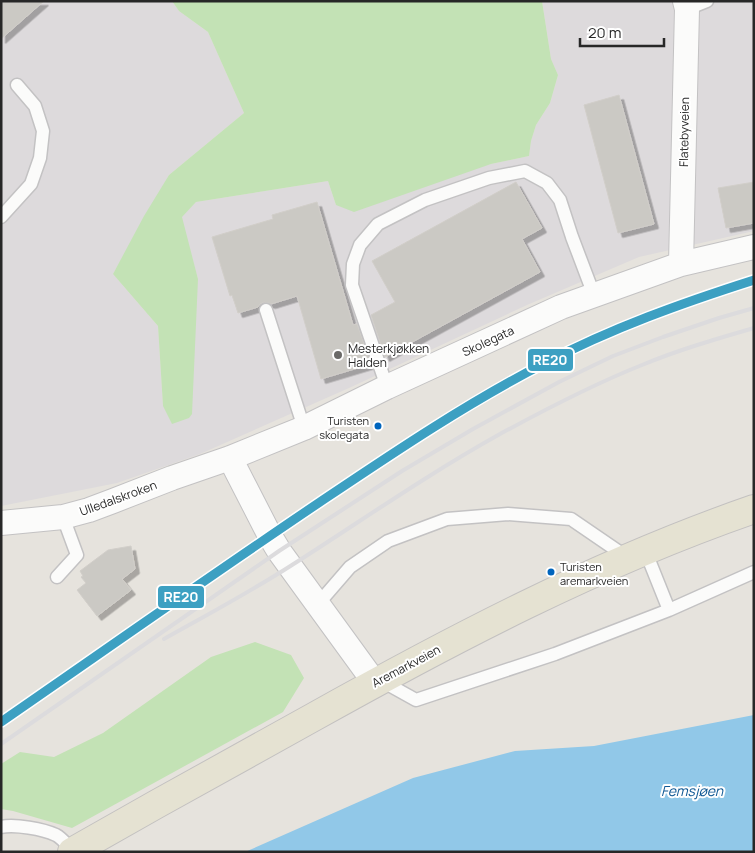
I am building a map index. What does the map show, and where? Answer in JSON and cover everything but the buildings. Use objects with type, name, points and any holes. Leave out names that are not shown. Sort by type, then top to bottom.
[{"type":"main road","name":"Aremarkveien","points":[[73,851],[378,681],[485,624],[580,578],[754,509]]},
{"type":"street","name":"Flatebyveien","points":[[681,264],[693,4]]},
{"type":"street","name":"Skolegata","points":[[230,458],[304,428],[387,387],[561,307],[681,264],[754,247]]},
{"type":"street","name":"Ulledalskroken","points":[[1,523],[63,517],[89,510],[230,458]]},
{"type":"street","points":[[230,458],[279,551],[378,681]]},
{"type":"lane","points":[[1,217],[31,184],[40,158],[43,131],[35,106],[17,85]]},
{"type":"lane","points":[[387,387],[352,285],[353,264],[360,245],[378,224],[425,200],[489,178],[525,171],[547,183],[560,200],[594,295]]},
{"type":"lane","points":[[266,310],[304,428]]},
{"type":"lane","points":[[318,604],[350,567],[388,541],[447,519],[508,514],[571,519],[637,554],[669,610]]},
{"type":"lane","points":[[57,577],[77,555],[63,517]]},
{"type":"lane","points":[[378,681],[416,700],[555,654],[669,610],[754,572]]},
{"type":"lane","points":[[1,827],[18,826],[56,835],[73,851]]},
{"type":"shaded area","points":[[1,1],[172,1],[179,11],[208,32],[244,113],[169,175],[113,274],[158,326],[163,406],[198,279],[181,217],[196,202],[328,181],[336,205],[491,164],[529,156],[536,125],[550,103],[558,75],[551,59],[542,1],[754,1],[754,231],[639,257],[527,305],[349,388],[200,454],[117,483],[1,506]]},
{"type":"green space","points":[[172,1],[542,1],[551,59],[558,75],[550,103],[536,125],[529,156],[491,164],[354,212],[336,205],[328,181],[196,202],[182,217],[198,279],[192,414],[189,418],[172,424],[163,406],[158,326],[113,274],[144,216],[169,175],[244,113],[208,32],[179,11]]},
{"type":"green space","points":[[255,642],[291,655],[304,678],[283,712],[72,828],[1,809],[1,764],[20,752],[54,757],[103,733],[211,657]]},
{"type":"water","name":"Femsjøen","points":[[754,715],[754,852],[245,852],[413,778],[515,751],[594,746]]},
{"type":"railway","points":[[1,744],[279,551],[402,471],[473,429],[559,382],[613,356],[663,337],[754,308]]},
{"type":"railway","points":[[164,639],[260,585],[447,465],[535,415],[606,380],[656,360],[697,345],[754,328]]},
{"type":"transit line","name":"RE20","points":[[1,722],[320,502],[403,447],[487,395],[516,378],[596,338],[674,307],[754,280]]},
{"type":"place","name":"Mesterkjøkken Halden","points":[[338,355]]},
{"type":"place","name":"Turisten skolegata","points":[[378,426]]},
{"type":"place","name":"Turisten aremarkveien","points":[[551,572]]}]
